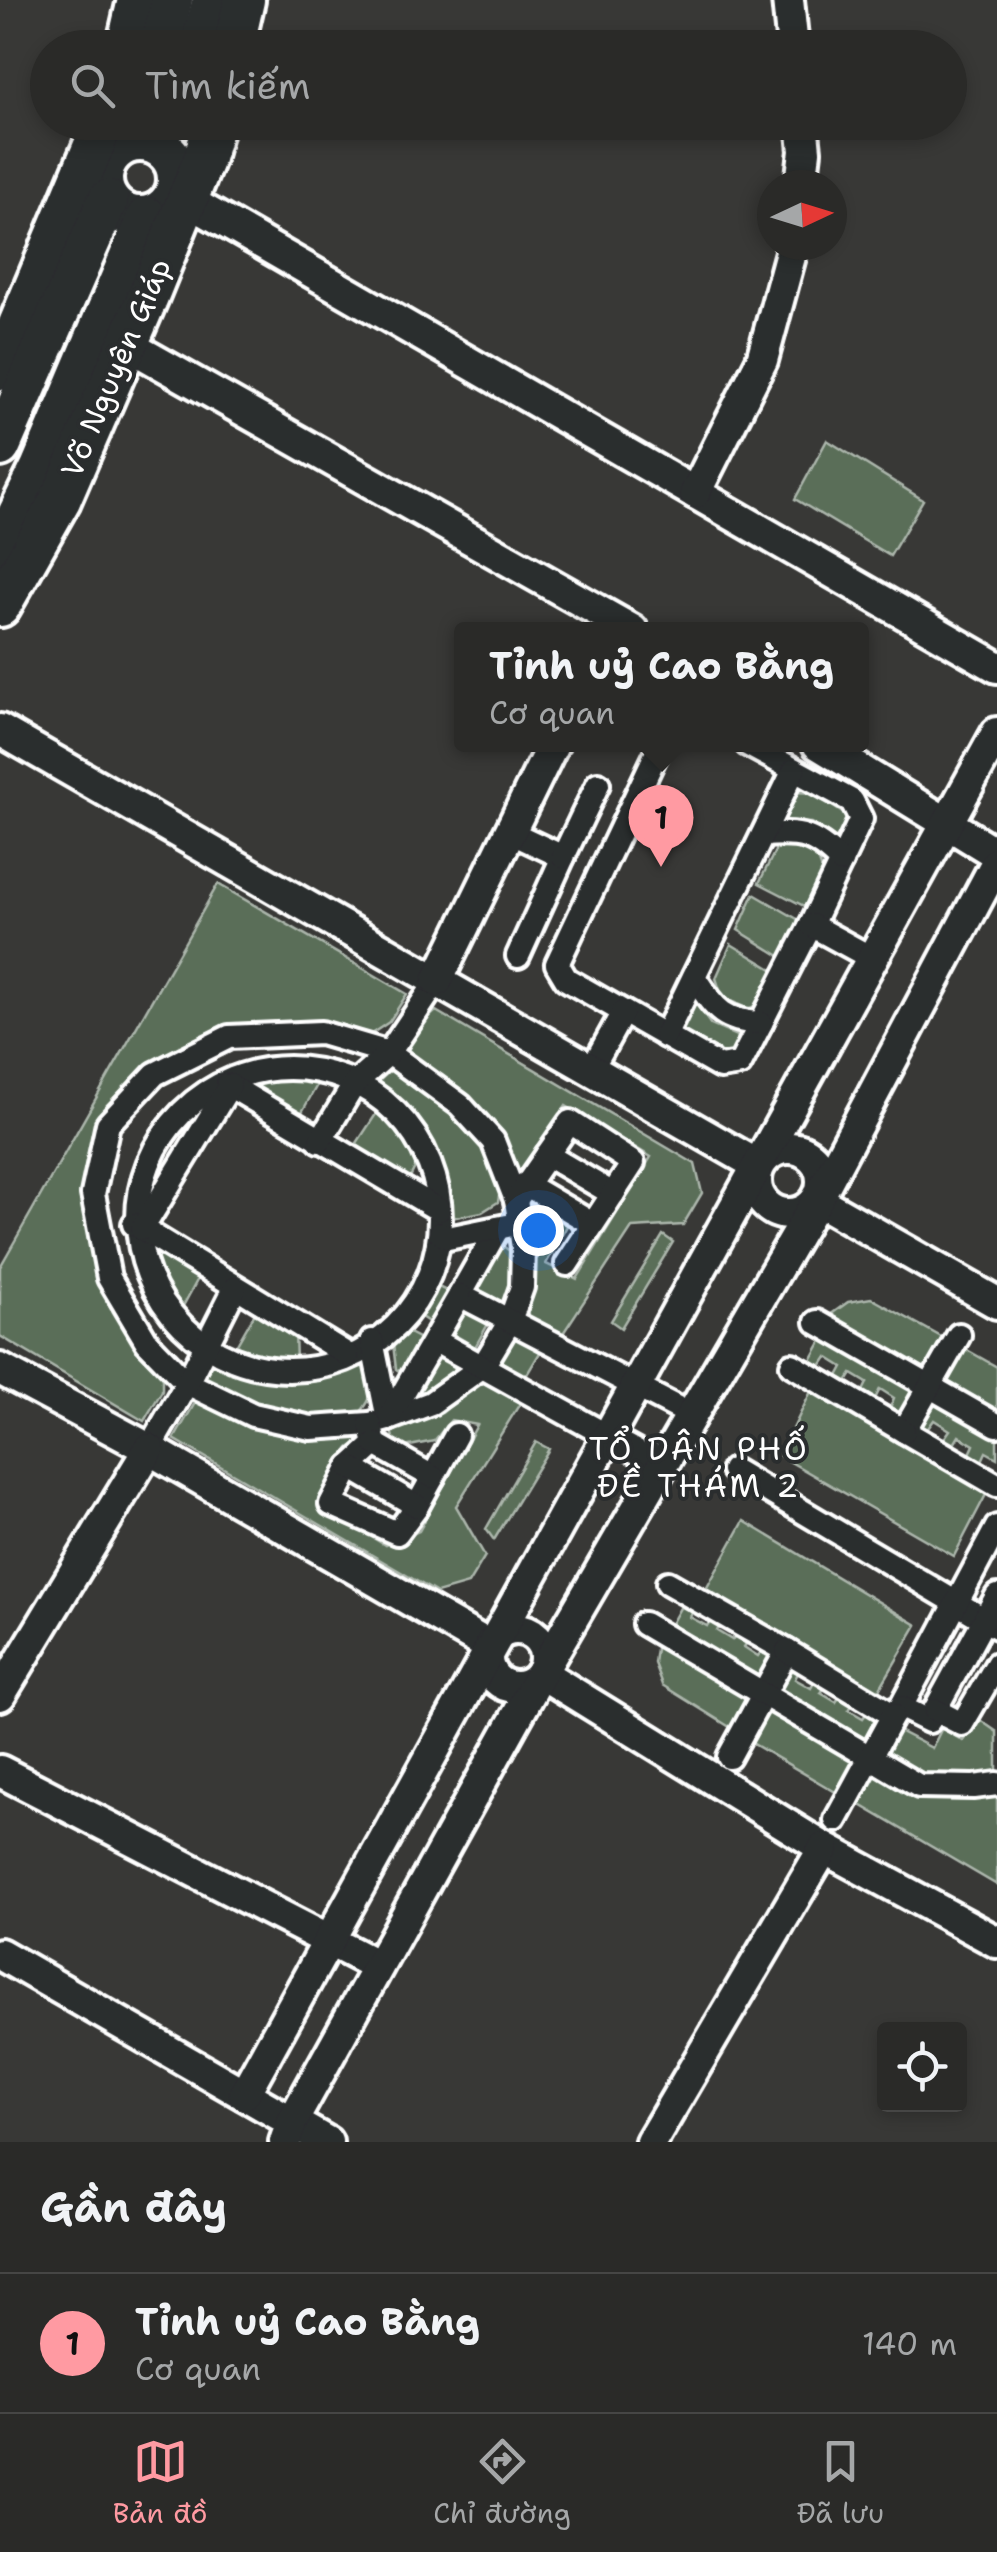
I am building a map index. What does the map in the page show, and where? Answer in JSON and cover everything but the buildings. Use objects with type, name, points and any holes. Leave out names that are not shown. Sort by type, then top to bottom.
[{"type":"highway","points":[[131,30],[138,0]]},
{"type":"highway","points":[[164,30],[172,0]]},
{"type":"highway","points":[[204,30],[212,0]]},
{"type":"highway","points":[[237,30],[244,0]]},
{"type":"highway","name":"Võ Nguyên Giáp","points":[[112,152],[128,216],[172,178],[200,140]]},
{"type":"highway","points":[[0,370],[53,260],[112,152],[152,143],[172,178]]},
{"type":"highway","name":"Võ Nguyên Giáp","points":[[0,606],[60,500],[128,345],[172,178]]},
{"type":"highway","points":[[0,446],[53,260]]},
{"type":"highway","name":"Võ Nguyên Giáp","points":[[0,552],[41,468],[144,294]]},
{"type":"street","points":[[788,0],[791,30]]},
{"type":"street","points":[[803,170],[804,140]]},
{"type":"street","points":[[172,178],[696,493],[997,667]]},
{"type":"street","points":[[53,260],[144,294]]},
{"type":"street","points":[[696,493],[762,360],[789,260]]},
{"type":"street","points":[[128,345],[612,622]]},
{"type":"street","points":[[0,730],[759,1166]]},
{"type":"street","points":[[244,2094],[997,733]]},
{"type":"street","points":[[320,1141],[355,1083],[388,1053],[436,982],[549,752]]},
{"type":"street","points":[[658,752],[557,964],[566,978],[720,1068],[740,1064],[861,819],[852,801],[761,752]]},
{"type":"street","points":[[831,752],[997,854]]},
{"type":"street","points":[[665,1036],[794,770]]},
{"type":"street","points":[[518,956],[598,784]]},
{"type":"street","points":[[510,832],[563,857]]},
{"type":"street","points":[[763,835],[797,832],[821,842],[841,862]]},
{"type":"street","points":[[288,2132],[541,1673],[816,1200],[997,862]]},
{"type":"street","points":[[811,925],[873,959]]},
{"type":"street","points":[[694,977],[716,1010],[738,1022],[761,1023]]},
{"type":"street","points":[[590,1070],[624,1012]]},
{"type":"street","points":[[509,1226],[522,1287],[510,1321],[484,1366],[430,1403],[378,1429],[311,1428],[253,1415],[187,1383],[147,1342],[108,1278],[92,1194],[108,1124],[155,1074],[229,1037],[320,1033],[388,1053],[460,1105],[493,1141],[521,1192],[592,1223]]},
{"type":"street","points":[[374,1351],[270,1372],[239,1367],[205,1350],[176,1321],[150,1284],[138,1226],[157,1146],[189,1106],[228,1084],[266,1070],[302,1068],[337,1074],[377,1094],[411,1122],[433,1160],[442,1227],[433,1264],[420,1292],[374,1351],[378,1429],[434,1477]]},
{"type":"street","points":[[228,1084],[320,1141],[442,1227],[509,1226]]},
{"type":"street","points":[[138,1226],[184,1160],[228,1084]]},
{"type":"street","points":[[456,1435],[397,1534],[331,1504],[350,1467],[378,1429],[460,1295],[509,1226],[521,1192],[570,1122],[633,1163],[567,1264]]},
{"type":"street","points":[[157,1146],[184,1160]]},
{"type":"street","points":[[784,1148],[805,1152],[814,1159],[822,1179],[816,1200],[799,1213],[777,1213],[760,1198],[756,1188],[759,1166],[784,1148]]},
{"type":"street","points":[[546,1155],[613,1194]]},
{"type":"street","points":[[816,1200],[997,1303]]},
{"type":"street","points":[[138,1226],[348,1355]]},
{"type":"street","points":[[0,1695],[187,1383],[236,1288]]},
{"type":"street","points":[[460,1295],[691,1414]]},
{"type":"street","points":[[817,1322],[997,1425]]},
{"type":"street","points":[[904,1430],[959,1334]]},
{"type":"street","points":[[434,1340],[662,1466]]},
{"type":"street","points":[[792,1365],[997,1484]]},
{"type":"street","points":[[0,1369],[149,1448],[489,1646]]},
{"type":"street","points":[[350,1467],[417,1506]]},
{"type":"street","points":[[734,1470],[991,1623]]},
{"type":"street","points":[[651,2142],[830,1834],[868,1756],[897,1711],[997,1527]]},
{"type":"street","points":[[668,1583],[897,1711],[928,1721],[991,1623],[997,1596]]},
{"type":"street","points":[[644,1624],[920,1786],[997,1784]]},
{"type":"street","points":[[520,1628],[529,1632],[545,1654],[541,1673],[526,1685],[516,1687],[498,1681],[488,1665],[489,1646],[502,1632],[520,1628]]},
{"type":"street","points":[[729,1757],[787,1651]]},
{"type":"street","points":[[935,1710],[962,1724],[997,1664]]},
{"type":"street","points":[[541,1673],[830,1834],[997,1942]]},
{"type":"street","points":[[0,1772],[378,1966]]},
{"type":"street","points":[[0,1954],[244,2094],[288,2132],[327,2142]]},
{"type":"green space","points":[[827,440],[923,500],[890,556],[795,499]]},
{"type":"green space","points":[[795,792],[813,793],[847,816],[849,828],[833,839],[811,823],[784,822],[781,813]]},
{"type":"green space","points":[[796,846],[817,856],[823,873],[806,907],[759,883],[776,849]]},
{"type":"green space","points":[[218,884],[407,994],[389,1022],[368,1036],[283,1022],[212,1033],[121,1095],[87,1186],[88,1241],[101,1276],[162,1368],[162,1391],[144,1421],[0,1336],[0,1267]]},
{"type":"green space","points":[[754,894],[799,920],[783,958],[738,930]]},
{"type":"green space","points":[[731,944],[777,972],[761,1003],[748,1009],[722,997],[716,978]]},
{"type":"green space","points":[[693,1000],[711,1025],[739,1037],[742,1045],[731,1056],[718,1057],[685,1037],[682,1024]]},
{"type":"green space","points":[[436,1011],[695,1164],[702,1193],[683,1225],[632,1228],[560,1338],[525,1313],[535,1239],[530,1212],[535,1206],[568,1224],[546,1264],[577,1279],[651,1157],[566,1106],[518,1177],[491,1126],[408,1051],[417,1028]]},
{"type":"green space","points":[[393,1068],[447,1108],[481,1142],[499,1181],[498,1202],[482,1212],[451,1218],[444,1174],[432,1140],[411,1112],[378,1082]]},
{"type":"green space","points":[[292,1072],[322,1076],[297,1121],[248,1089],[256,1078]]},
{"type":"green space","points":[[382,1105],[407,1128],[422,1154],[406,1185],[351,1152]]},
{"type":"green space","points":[[663,1235],[673,1242],[621,1328],[611,1321]]},
{"type":"green space","points":[[503,1246],[511,1252],[515,1280],[508,1305],[478,1289]]},
{"type":"green space","points":[[154,1247],[200,1275],[177,1317],[154,1275]]},
{"type":"green space","points":[[432,1284],[451,1293],[433,1325],[415,1313]]},
{"type":"green space","points":[[871,1298],[943,1338],[923,1372],[830,1315],[848,1302]]},
{"type":"green space","points":[[467,1305],[492,1317],[475,1347],[450,1332]]},
{"type":"green space","points":[[258,1308],[295,1330],[296,1363],[259,1365],[231,1355]]},
{"type":"green space","points":[[403,1330],[422,1340],[404,1374],[396,1369],[393,1344]]},
{"type":"green space","points":[[515,1330],[544,1346],[526,1376],[498,1360]]},
{"type":"green space","points":[[828,1330],[918,1383],[901,1417],[889,1410],[894,1398],[880,1389],[874,1401],[862,1393],[867,1383],[852,1374],[846,1383],[837,1378],[843,1367],[827,1357],[819,1369],[810,1362]]},
{"type":"green space","points":[[960,1346],[997,1367],[997,1415],[940,1382]]},
{"type":"green space","points":[[436,1352],[467,1369],[424,1399],[413,1393]]},
{"type":"green space","points":[[362,1359],[371,1393],[365,1407],[351,1421],[256,1405],[205,1377],[211,1363],[287,1379],[322,1375]]},
{"type":"green space","points":[[485,1375],[524,1397],[456,1506],[485,1556],[468,1584],[437,1593],[174,1439],[196,1401],[243,1419],[323,1440],[359,1430],[362,1439],[349,1448],[318,1504],[385,1545],[419,1531],[477,1425],[451,1420],[434,1441],[395,1449],[391,1428],[442,1413]]},
{"type":"green space","points":[[815,1383],[991,1485],[954,1556],[780,1456]]},
{"type":"green space","points":[[934,1393],[997,1430],[997,1458],[986,1452],[981,1463],[969,1456],[974,1445],[959,1436],[953,1446],[943,1440],[950,1430],[934,1420],[926,1431],[916,1424]]},
{"type":"green space","points":[[536,1442],[549,1449],[494,1540],[486,1529]]},
{"type":"green space","points":[[744,1521],[917,1625],[876,1695],[705,1591]]},
{"type":"green space","points":[[685,1599],[696,1605],[690,1617],[707,1626],[713,1615],[722,1621],[717,1631],[732,1640],[739,1630],[751,1637],[744,1647],[758,1656],[766,1645],[778,1652],[758,1684],[667,1631]]},
{"type":"green space","points":[[657,1641],[753,1695],[733,1729],[662,1685],[654,1663]]},
{"type":"green space","points":[[790,1662],[801,1667],[795,1679],[811,1688],[817,1677],[827,1683],[821,1693],[836,1702],[843,1692],[856,1699],[849,1710],[863,1718],[871,1707],[883,1715],[862,1746],[772,1693]]},
{"type":"green space","points":[[765,1703],[858,1757],[839,1794],[745,1739]]},
{"type":"green space","points":[[977,1718],[997,1732],[997,1779],[918,1781],[877,1759],[893,1728],[932,1748],[942,1728],[963,1741]]},
{"type":"green space","points":[[872,1766],[902,1782],[997,1786],[997,1885],[852,1800]]},
{"type":"place","name":"Tỉnh uỷ Cao Bằng","points":[[661,867]]},
{"type":"district","name":"TỔ DÂN PHỐ ĐỀ THÁM 2","points":[[699,1468]]}]
